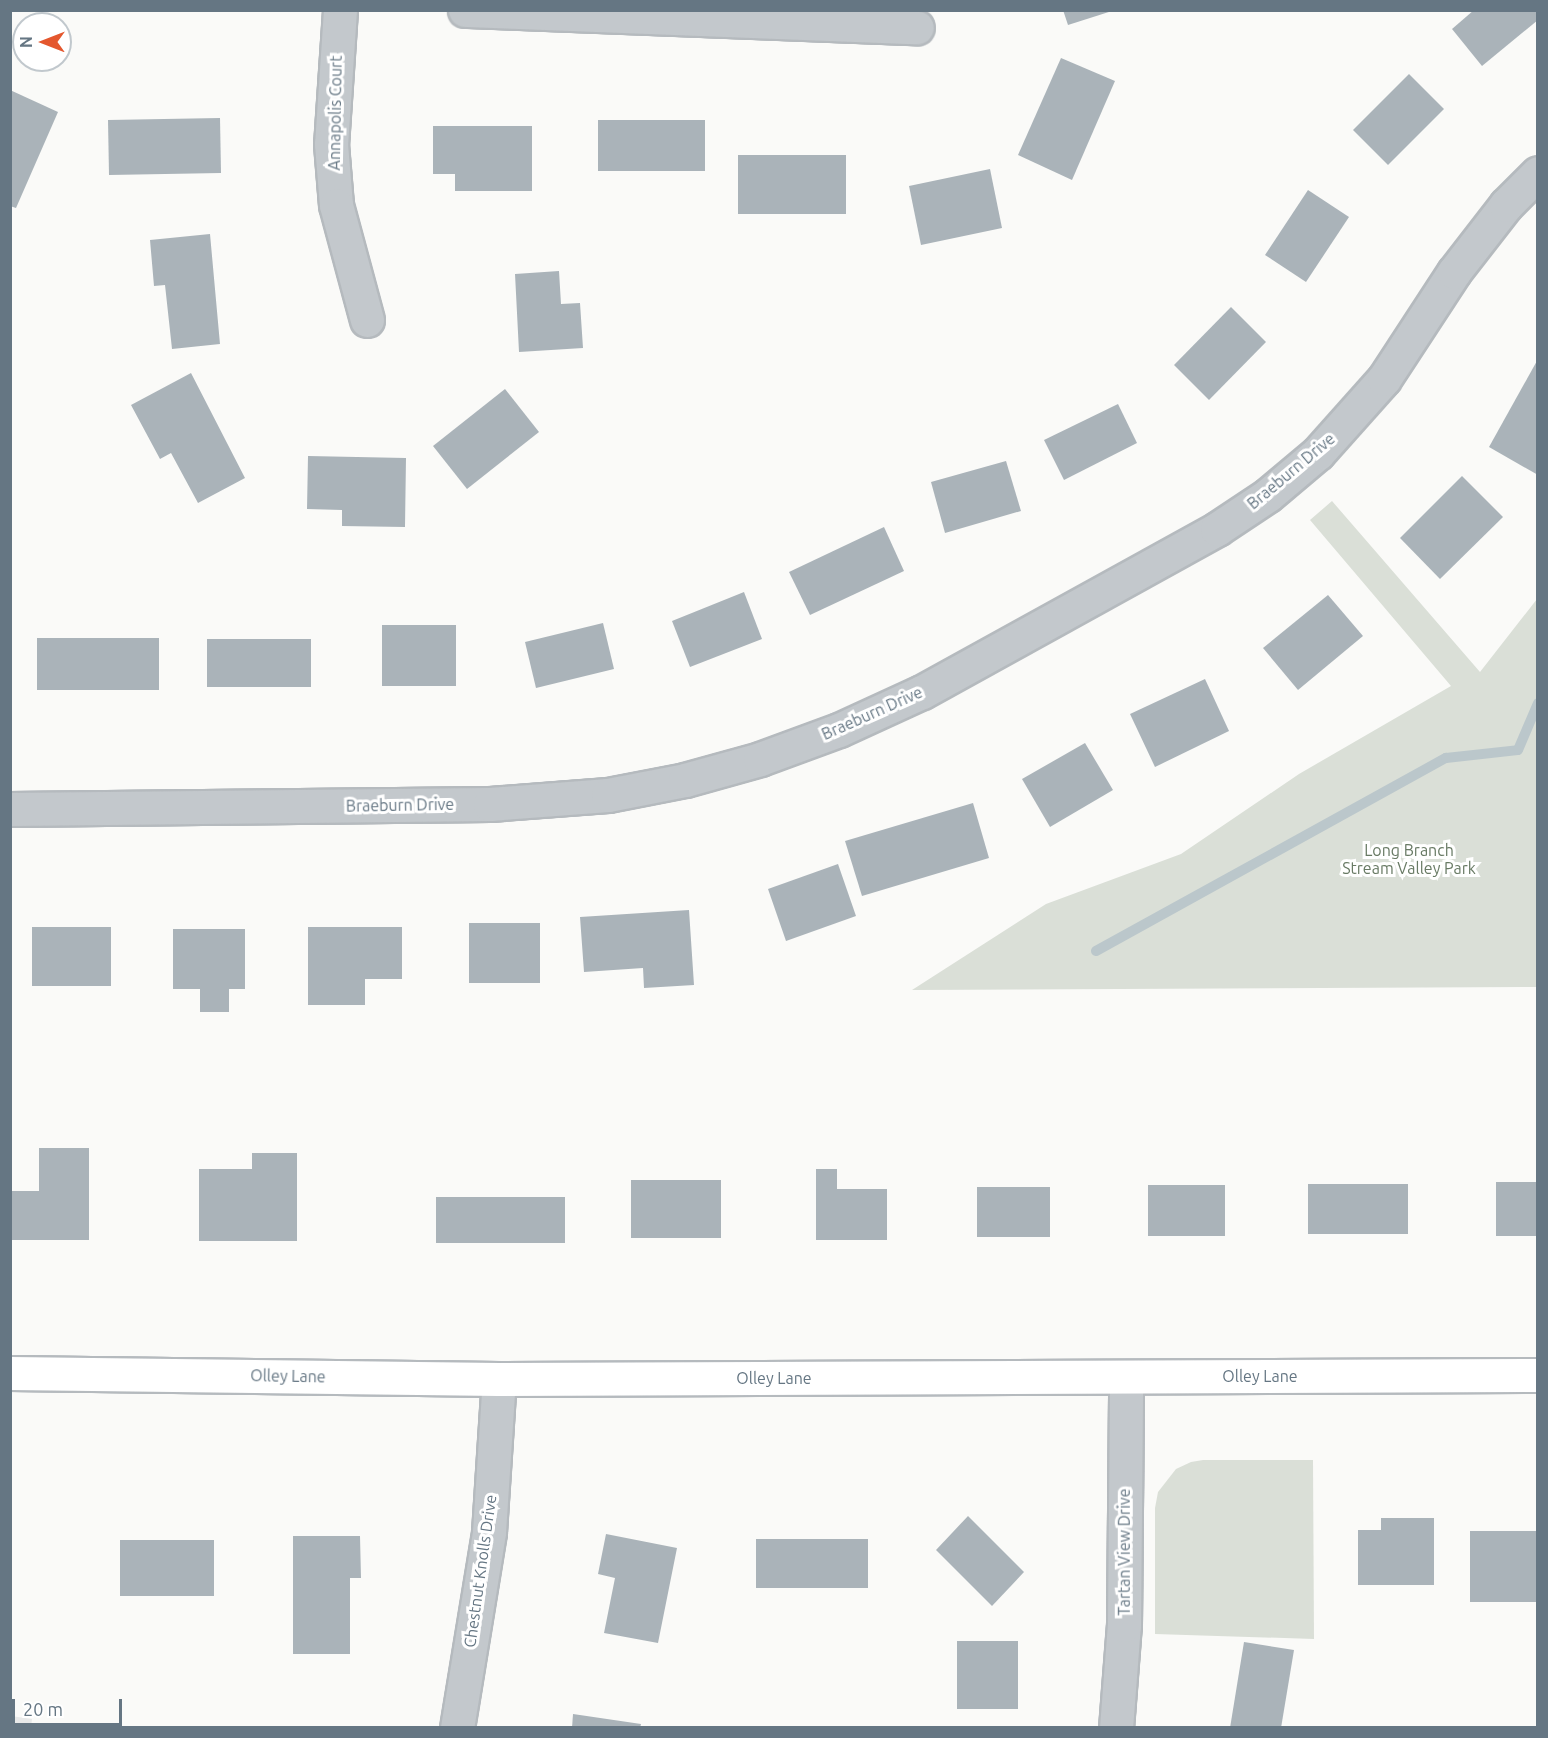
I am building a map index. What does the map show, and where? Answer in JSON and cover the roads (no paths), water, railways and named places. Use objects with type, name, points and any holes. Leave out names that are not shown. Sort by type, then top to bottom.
[{"type":"main road","name":"Olley Lane","points":[[10,1373],[499,1379],[1538,1375]]},
{"type":"street","name":"Annapolis Court","points":[[340,10],[332,144],[336,205],[367,320]]},
{"type":"street","points":[[465,10],[917,27]]},
{"type":"street","name":"Braeburn Drive","points":[[10,809],[490,804],[608,795],[706,774],[760,759],[839,730],[922,692],[1217,529],[1268,495],[1318,453],[1384,379],[1454,272],[1506,205],[1538,173]]},
{"type":"street","name":"Tartan View Drive","points":[[1116,1728],[1124,1625],[1126,1377]]},
{"type":"street","name":"Chestnut Knolls Drive","points":[[457,1728],[489,1532],[499,1379]]},
{"type":"waterway","points":[[1096,951],[1446,758],[1518,750],[1538,703]]},
{"type":"park label","name":"Long Branch Stream Valley Park","points":[[1409,859]]}]
